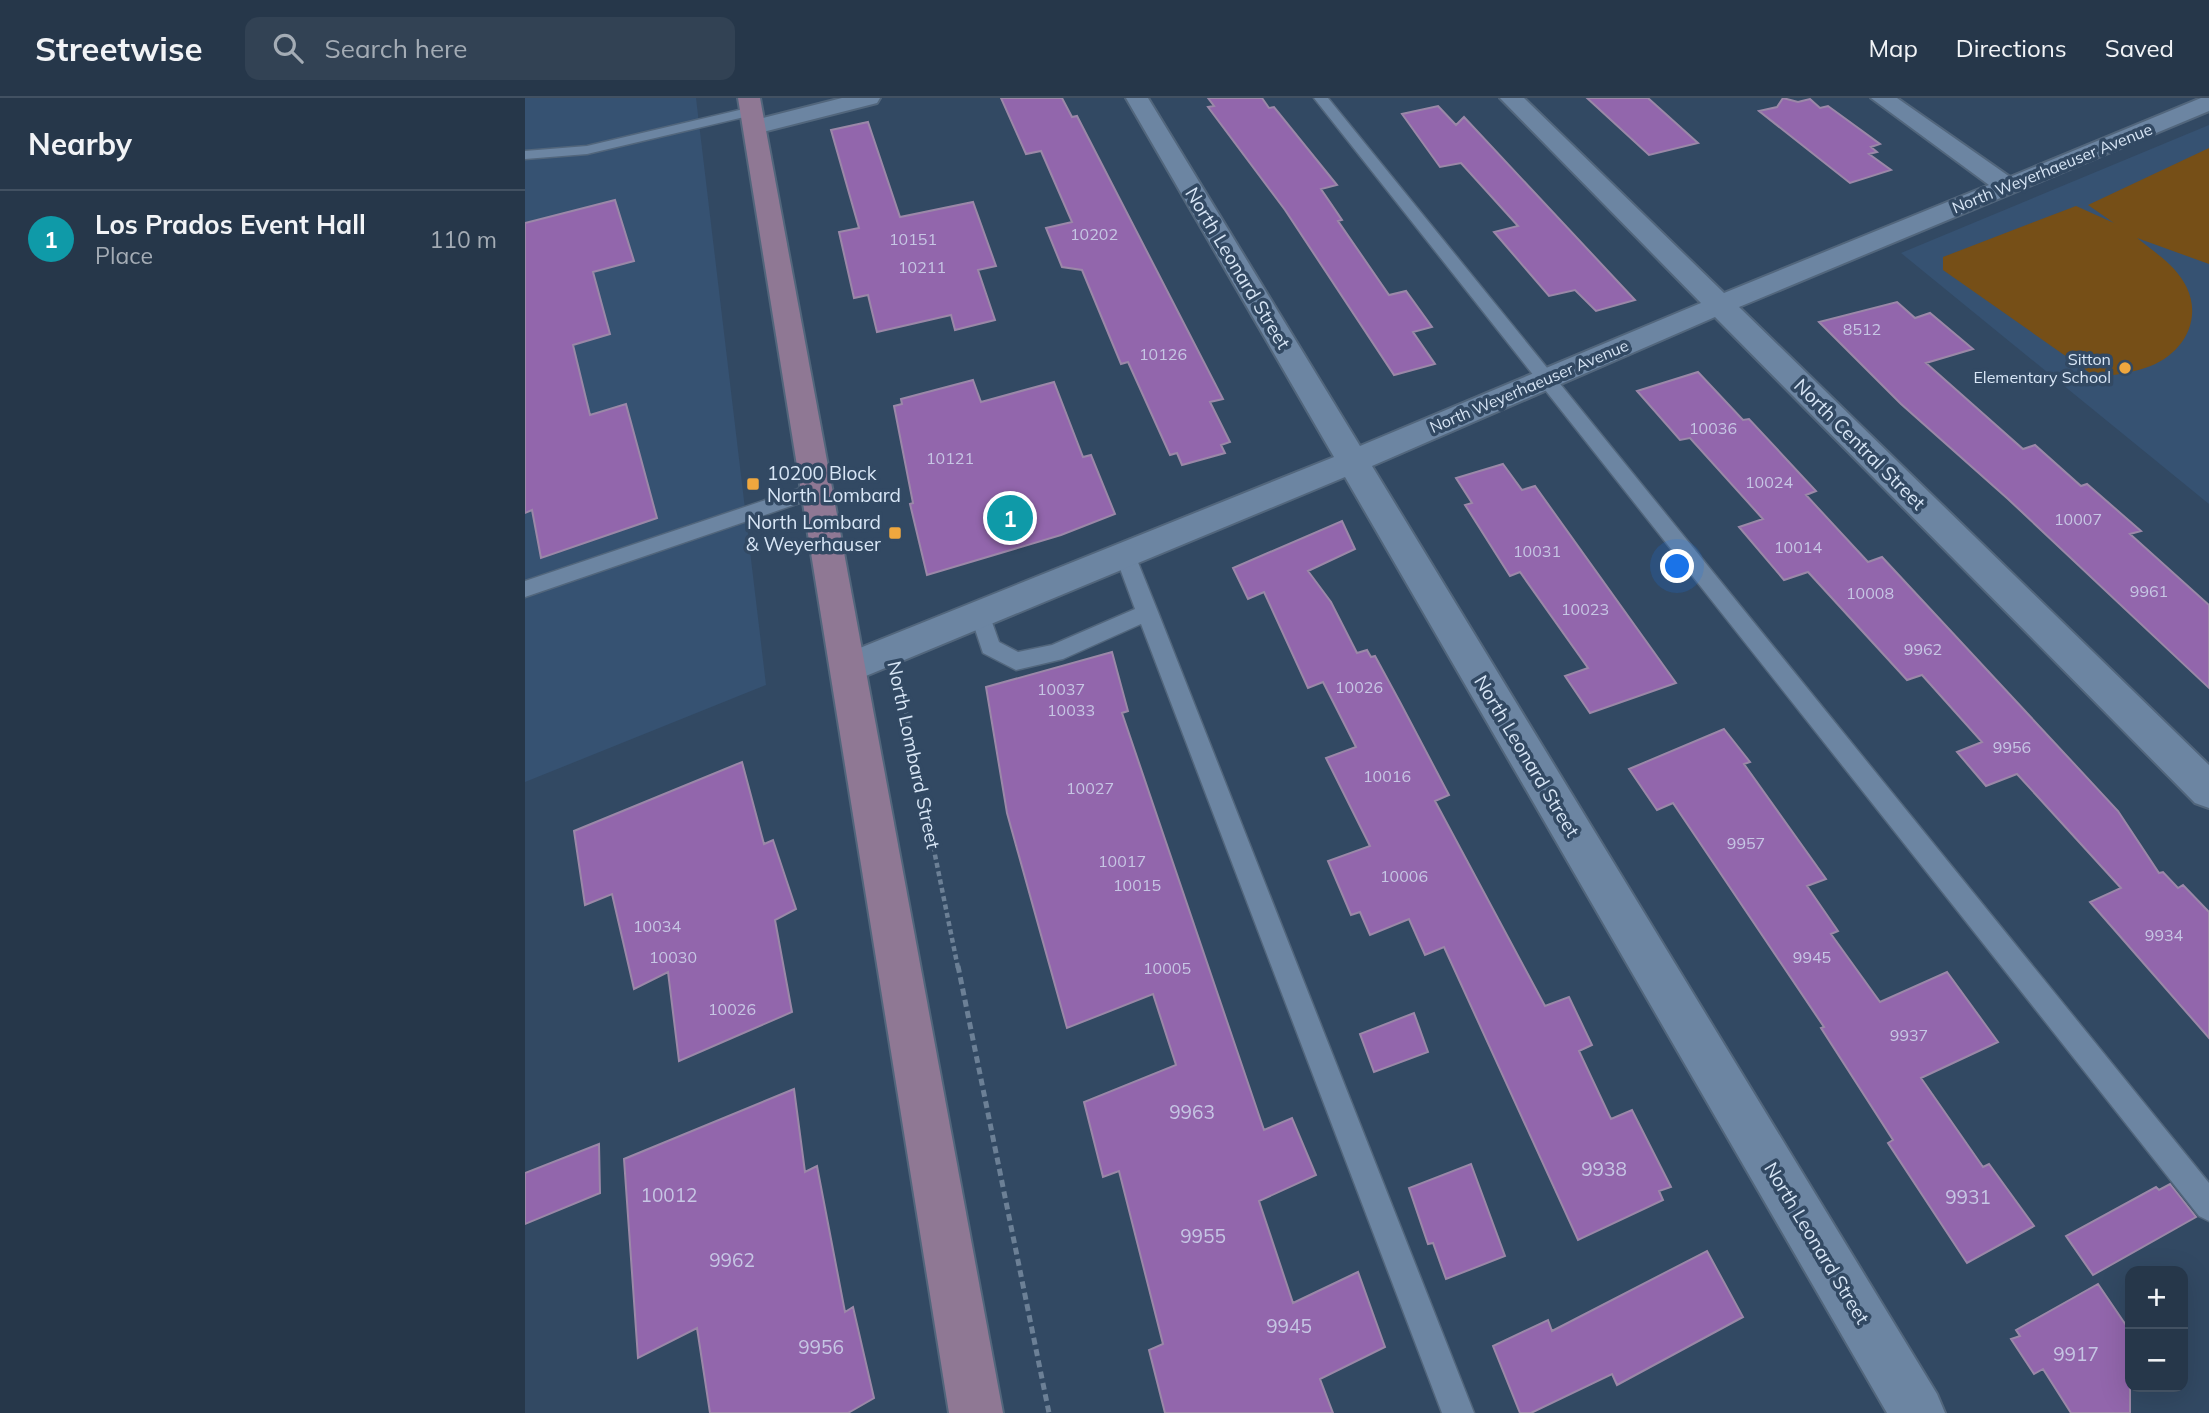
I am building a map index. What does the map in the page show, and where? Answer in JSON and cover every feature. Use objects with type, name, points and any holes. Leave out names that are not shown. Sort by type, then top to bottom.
[{"type":"main road","points":[[752,112],[976,1413]]},
{"type":"street","points":[[752,112],[869,98]]},
{"type":"street","name":"North Leonard Street","points":[[1137,98],[1918,1413]]},
{"type":"street","name":"North Central Street","points":[[1511,98],[2209,791]]},
{"type":"street","points":[[1882,98],[2007,186]]},
{"type":"street","name":"North Weyerhaeuser Avenue","points":[[848,668],[1352,462],[1720,305],[2209,103]]},
{"type":"lane","points":[[1321,98],[2209,1206]]},
{"type":"lane","points":[[525,155],[587,150],[752,112]]},
{"type":"lane","points":[[525,589],[816,490]]},
{"type":"lane","points":[[1125,555],[1458,1413]]},
{"type":"lane","points":[[980,614],[990,647],[1016,661],[1055,653],[1147,612]]},
{"type":"path","name":"North Lombard Street","points":[[891,650],[902,691],[1049,1413]]},
{"type":"shaded area","points":[[525,98],[696,98],[766,685],[525,782]]},
{"type":"shaded area","name":"Sitton Elementary School","points":[[2209,125],[2209,504],[1901,253]]},
{"type":"shaded area","points":[[2209,148],[2209,264],[2137,238],[2165,260],[2183,280],[2191,301],[2190,326],[2185,337],[2169,356],[2158,363],[2097,378],[1943,270],[1943,257],[2076,206],[2114,223],[2088,205]]},
{"type":"building","points":[[1001,98],[1062,98],[1072,117],[1077,116],[1223,399],[1210,402],[1230,442],[1221,445],[1225,453],[1182,465],[1177,453],[1170,455],[1128,362],[1121,364],[1082,270],[1062,267],[1046,228],[1072,222],[1041,151],[1026,154]]},
{"type":"building","points":[[1208,98],[1262,98],[1269,108],[1274,107],[1337,185],[1321,189],[1342,220],[1338,221],[1389,295],[1406,291],[1432,327],[1413,332],[1435,364],[1394,375],[1285,210],[1208,107],[1214,106]]},
{"type":"building","points":[[1587,98],[1648,98],[1698,143],[1649,155]]},
{"type":"building","points":[[1783,98],[1798,102],[1810,99],[1820,108],[1828,106],[1880,144],[1871,147],[1877,152],[1869,154],[1891,170],[1850,183],[1759,111],[1777,107]]},
{"type":"building","points":[[1438,106],[1456,125],[1464,117],[1635,300],[1596,311],[1575,290],[1549,296],[1494,232],[1518,226],[1461,163],[1440,167],[1402,114]]},
{"type":"building","points":[[868,122],[900,217],[973,202],[996,266],[978,270],[995,320],[955,330],[951,315],[877,332],[868,295],[854,298],[839,232],[859,228],[831,130]]},
{"type":"building","points":[[615,200],[634,261],[593,272],[610,334],[573,345],[590,415],[626,404],[657,518],[541,558],[532,510],[525,513],[525,223]]},
{"type":"building","points":[[1897,302],[1915,318],[1930,313],[1973,349],[1926,363],[2023,449],[2035,445],[2081,486],[2087,484],[2141,531],[2130,534],[2209,605],[2209,688],[2008,499],[1901,404],[1819,322]]},
{"type":"building","points":[[1698,372],[1743,420],[1749,419],[1816,491],[1806,495],[1868,562],[1882,557],[2118,811],[2159,873],[2163,872],[2178,888],[2183,885],[2209,912],[2209,1038],[2090,902],[2121,888],[2017,774],[1986,786],[1957,752],[1982,742],[1922,675],[1907,680],[1808,572],[1784,580],[1739,527],[1763,519],[1690,438],[1680,440],[1637,391]]},
{"type":"building","points":[[973,380],[981,402],[1054,382],[1083,457],[1091,455],[1115,514],[1061,535],[927,575],[910,504],[913,503],[894,406],[902,404],[901,399]]},
{"type":"building","points":[[1503,464],[1522,490],[1535,486],[1676,683],[1590,713],[1565,676],[1588,668],[1520,572],[1510,576],[1465,505],[1472,503],[1456,478]]},
{"type":"building","points":[[1342,521],[1355,549],[1308,571],[1331,602],[1357,653],[1367,650],[1371,657],[1375,656],[1449,795],[1435,801],[1545,1006],[1569,997],[1592,1045],[1579,1051],[1611,1119],[1632,1110],[1671,1187],[1659,1191],[1663,1200],[1578,1240],[1444,947],[1425,955],[1409,919],[1370,935],[1360,912],[1351,915],[1328,861],[1370,846],[1326,758],[1356,747],[1323,682],[1308,688],[1264,592],[1248,599],[1233,568]]},
{"type":"building","points":[[1112,652],[1128,711],[1122,713],[1264,1130],[1292,1118],[1316,1175],[1259,1201],[1293,1303],[1358,1272],[1385,1347],[1320,1379],[1333,1413],[1165,1413],[1149,1350],[1163,1344],[1119,1171],[1103,1177],[1084,1102],[1176,1065],[1153,994],[1067,1028],[1007,813],[986,687]]},
{"type":"building","points":[[1724,729],[1750,762],[1744,764],[1826,879],[1807,886],[1838,931],[1831,934],[1880,1002],[1947,972],[1998,1042],[1921,1078],[1983,1167],[1989,1164],[2034,1226],[1967,1263],[1888,1143],[1893,1140],[1821,1028],[1824,1027],[1673,803],[1657,810],[1629,769]]},
{"type":"building","points":[[742,762],[764,844],[773,840],[796,909],[775,920],[792,1012],[679,1061],[668,972],[634,989],[612,894],[585,905],[574,831]]},
{"type":"building","points":[[1414,1013],[1428,1052],[1374,1072],[1360,1034]]},
{"type":"building","points":[[794,1089],[805,1172],[817,1166],[845,1312],[853,1307],[874,1398],[848,1413],[710,1413],[697,1328],[638,1358],[624,1159]]},
{"type":"building","points":[[599,1144],[600,1193],[525,1224],[525,1173]]},
{"type":"building","points":[[1471,1164],[1505,1256],[1446,1279],[1433,1243],[1428,1244],[1409,1188]]},
{"type":"building","points":[[2170,1184],[2196,1217],[2093,1275],[2066,1236],[2156,1187],[2159,1190]]},
{"type":"building","points":[[1707,1251],[1743,1317],[1617,1385],[1612,1374],[1531,1413],[1520,1413],[1493,1346],[1548,1320],[1552,1331]]},
{"type":"building","points":[[2098,1284],[2125,1324],[2125,1392],[2130,1392],[2130,1413],[2071,1413],[2043,1369],[2034,1374],[2011,1339],[2020,1336],[2016,1330]]},
{"type":"place","name":"Sitton Elementary School","points":[[2125,368]]},
{"type":"place","name":"10200 Block North Lombard","points":[[753,484]]},
{"type":"place","name":"Los Prados Event Hall","points":[[1010,518]]},
{"type":"place","name":"North Lombard & Weyerhauser","points":[[895,533]]}]
